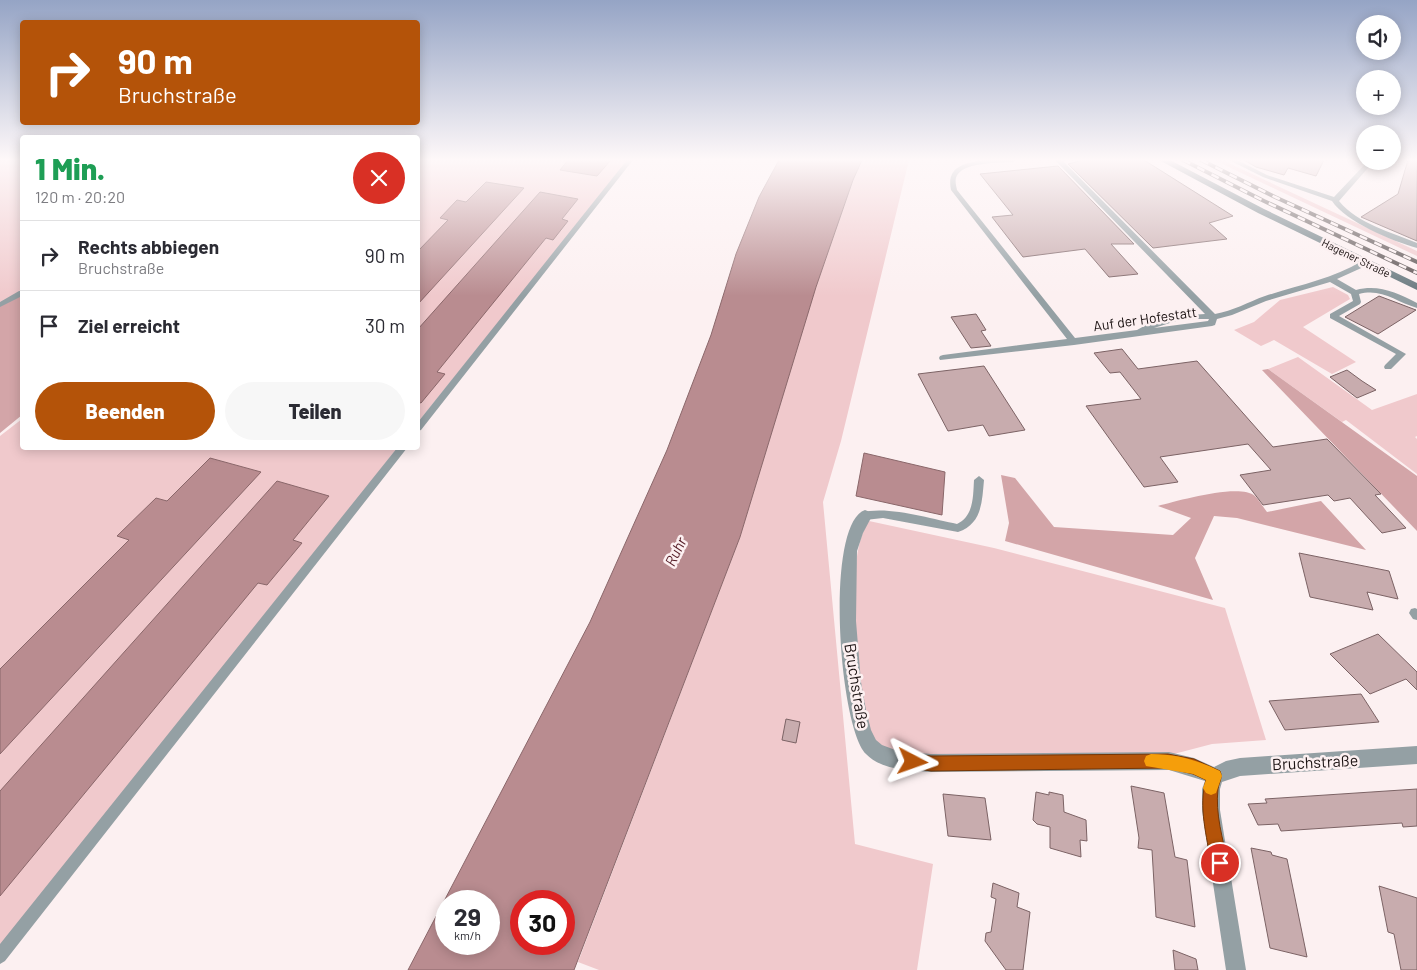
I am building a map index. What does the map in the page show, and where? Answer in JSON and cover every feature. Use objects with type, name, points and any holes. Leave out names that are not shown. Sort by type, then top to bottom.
[{"type":"main road","name":"Hagener Straße","points":[[1252,205],[1365,263],[1417,287]]},
{"type":"street","name":"Bruchstraße","points":[[865,516],[856,528],[850,550],[846,596],[850,647],[860,722],[870,746],[880,755],[894,760],[931,763],[1168,761],[1194,767],[1215,776],[1240,766],[1375,759],[1417,754]]},
{"type":"street","points":[[1215,776],[1211,789],[1211,810],[1236,970]]},
{"type":"lane","points":[[420,425],[594,205]]},
{"type":"lane","points":[[966,205],[1074,342]]},
{"type":"lane","points":[[1103,205],[1213,317]]},
{"type":"lane","points":[[1339,205],[1351,215],[1417,246]]},
{"type":"lane","name":"Auf der Hofestatt","points":[[943,358],[1212,324],[1213,317],[1238,312],[1268,298],[1357,268],[1365,263]]},
{"type":"lane","points":[[1329,278],[1355,293],[1357,302],[1333,316],[1402,354],[1388,367]]},
{"type":"lane","points":[[1355,293],[1367,288],[1383,290],[1417,306]]},
{"type":"lane","points":[[0,305],[20,294]]},
{"type":"lane","points":[[1126,335],[1164,323],[1213,317]]},
{"type":"lane","points":[[1154,332],[1164,323]]},
{"type":"lane","points":[[0,956],[400,450]]},
{"type":"lane","points":[[865,516],[883,514],[958,528],[964,526],[977,510],[979,480]]},
{"type":"shaded area","points":[[0,205],[20,205],[20,294],[0,305]]},
{"type":"shaded area","points":[[420,205],[593,205],[420,420]]},
{"type":"shaded area","points":[[844,205],[898,205],[841,441],[823,502],[855,844],[933,864],[917,970],[599,970],[578,962],[740,537],[816,287]]},
{"type":"shaded area","points":[[1310,205],[1319,205],[1417,251],[1417,256]]},
{"type":"shaded area","points":[[1333,287],[1348,295],[1350,299],[1303,327],[1356,362],[1332,374],[1274,340],[1261,346],[1234,330],[1254,322],[1280,300]]},
{"type":"shaded area","points":[[20,294],[20,417],[0,433],[0,305]]},
{"type":"shaded area","points":[[1298,357],[1372,410],[1417,394],[1417,436],[1415,437],[1417,439],[1417,474],[1346,420],[1342,422],[1268,369]]},
{"type":"shaded area","points":[[1268,369],[1417,476],[1417,531],[1262,370]]},
{"type":"shaded area","points":[[20,421],[20,450],[395,450],[0,962],[0,436]]},
{"type":"shaded area","points":[[1001,475],[1015,478],[1054,527],[1173,535],[1191,518],[1158,506],[1208,494],[1236,491],[1247,492],[1255,496],[1267,512],[1321,501],[1366,550],[1237,518],[1214,516],[1195,558],[1213,600],[1005,541],[1009,523]]},
{"type":"shaded area","points":[[869,521],[994,548],[1225,608],[1266,740],[1212,744],[1170,755],[919,756],[883,746],[873,739],[868,728],[860,686],[856,632],[854,586],[856,566],[861,539]]},
{"type":"water","points":[[452,205],[508,205],[420,302],[420,249],[448,220],[440,218]]},
{"type":"water","points":[[528,205],[573,205],[562,219],[568,221],[553,240],[546,238],[437,372],[445,374],[421,403],[420,327]]},
{"type":"water","name":"Ruhr","points":[[756,205],[844,205],[816,287],[740,537],[574,970],[408,970],[435,918],[435,955],[500,955],[500,890],[450,890],[590,622],[667,450],[711,335],[736,254]]},
{"type":"water","points":[[864,453],[945,472],[942,515],[856,496]]},
{"type":"water","points":[[210,458],[261,472],[0,754],[0,669],[129,540],[117,536],[156,498],[167,501]]},
{"type":"water","points":[[277,481],[329,496],[293,540],[302,543],[267,585],[258,583],[0,896],[0,791]]},
{"type":"building","points":[[1005,205],[1096,205],[1134,244],[1111,244],[1138,274],[1109,277],[1085,249],[1023,257],[992,217],[1013,215]]},
{"type":"building","points":[[1110,205],[1216,205],[1233,216],[1209,223],[1227,239],[1153,248]]},
{"type":"building","points":[[1380,205],[1417,205],[1417,241],[1361,217]]},
{"type":"building","points":[[1379,296],[1416,310],[1378,334],[1345,317]]},
{"type":"building","points":[[976,314],[986,330],[981,331],[991,346],[971,348],[951,317]]},
{"type":"building","points":[[1122,349],[1138,369],[1197,361],[1273,447],[1327,439],[1381,494],[1375,495],[1406,528],[1382,533],[1350,498],[1334,501],[1328,495],[1263,505],[1240,475],[1271,470],[1248,444],[1160,457],[1178,482],[1144,487],[1086,406],[1141,399],[1120,372],[1110,373],[1094,353]]},
{"type":"building","points":[[984,366],[1025,430],[989,436],[983,425],[948,431],[918,374]]},
{"type":"building","points":[[1347,370],[1376,390],[1357,398],[1330,377]]},
{"type":"building","points":[[1299,553],[1389,571],[1398,599],[1367,592],[1373,610],[1310,597]]},
{"type":"building","points":[[1378,634],[1417,672],[1417,690],[1406,679],[1370,694],[1330,654]]},
{"type":"building","points":[[1361,694],[1379,722],[1285,730],[1269,701]]},
{"type":"building","points":[[786,719],[800,722],[796,743],[782,740]]},
{"type":"building","points":[[1131,786],[1164,793],[1175,857],[1187,860],[1195,927],[1156,917],[1152,850],[1138,848],[1139,838]]},
{"type":"building","points":[[1417,789],[1417,826],[1403,827],[1402,823],[1281,831],[1278,824],[1258,825],[1248,804],[1267,803],[1265,799]]},
{"type":"building","points":[[1036,792],[1049,795],[1049,792],[1063,795],[1064,812],[1086,820],[1087,841],[1080,840],[1081,857],[1050,848],[1050,827],[1037,824],[1033,820]]},
{"type":"building","points":[[943,794],[985,798],[991,840],[948,836]]},
{"type":"building","points":[[1251,848],[1271,852],[1272,855],[1287,859],[1307,957],[1270,948]]},
{"type":"building","points":[[993,883],[1019,893],[1017,907],[1030,912],[1023,970],[1006,970],[985,941],[986,933],[991,932],[996,899],[991,897]]},
{"type":"building","points":[[1379,886],[1417,898],[1417,970],[1401,970],[1394,934],[1388,932]]},
{"type":"building","points":[[1173,950],[1196,959],[1198,970],[1175,970]]},
{"type":"railway","points":[[1273,205],[1417,273]]},
{"type":"railway","points":[[1293,205],[1417,262]]},
{"type":"slow traffic","points":[[1151,761],[1168,761],[1194,767],[1215,776],[1211,788]]},
{"type":"route","points":[[913,762],[1119,760],[1168,761],[1194,767],[1215,776],[1211,789],[1211,810],[1220,863]]}]
